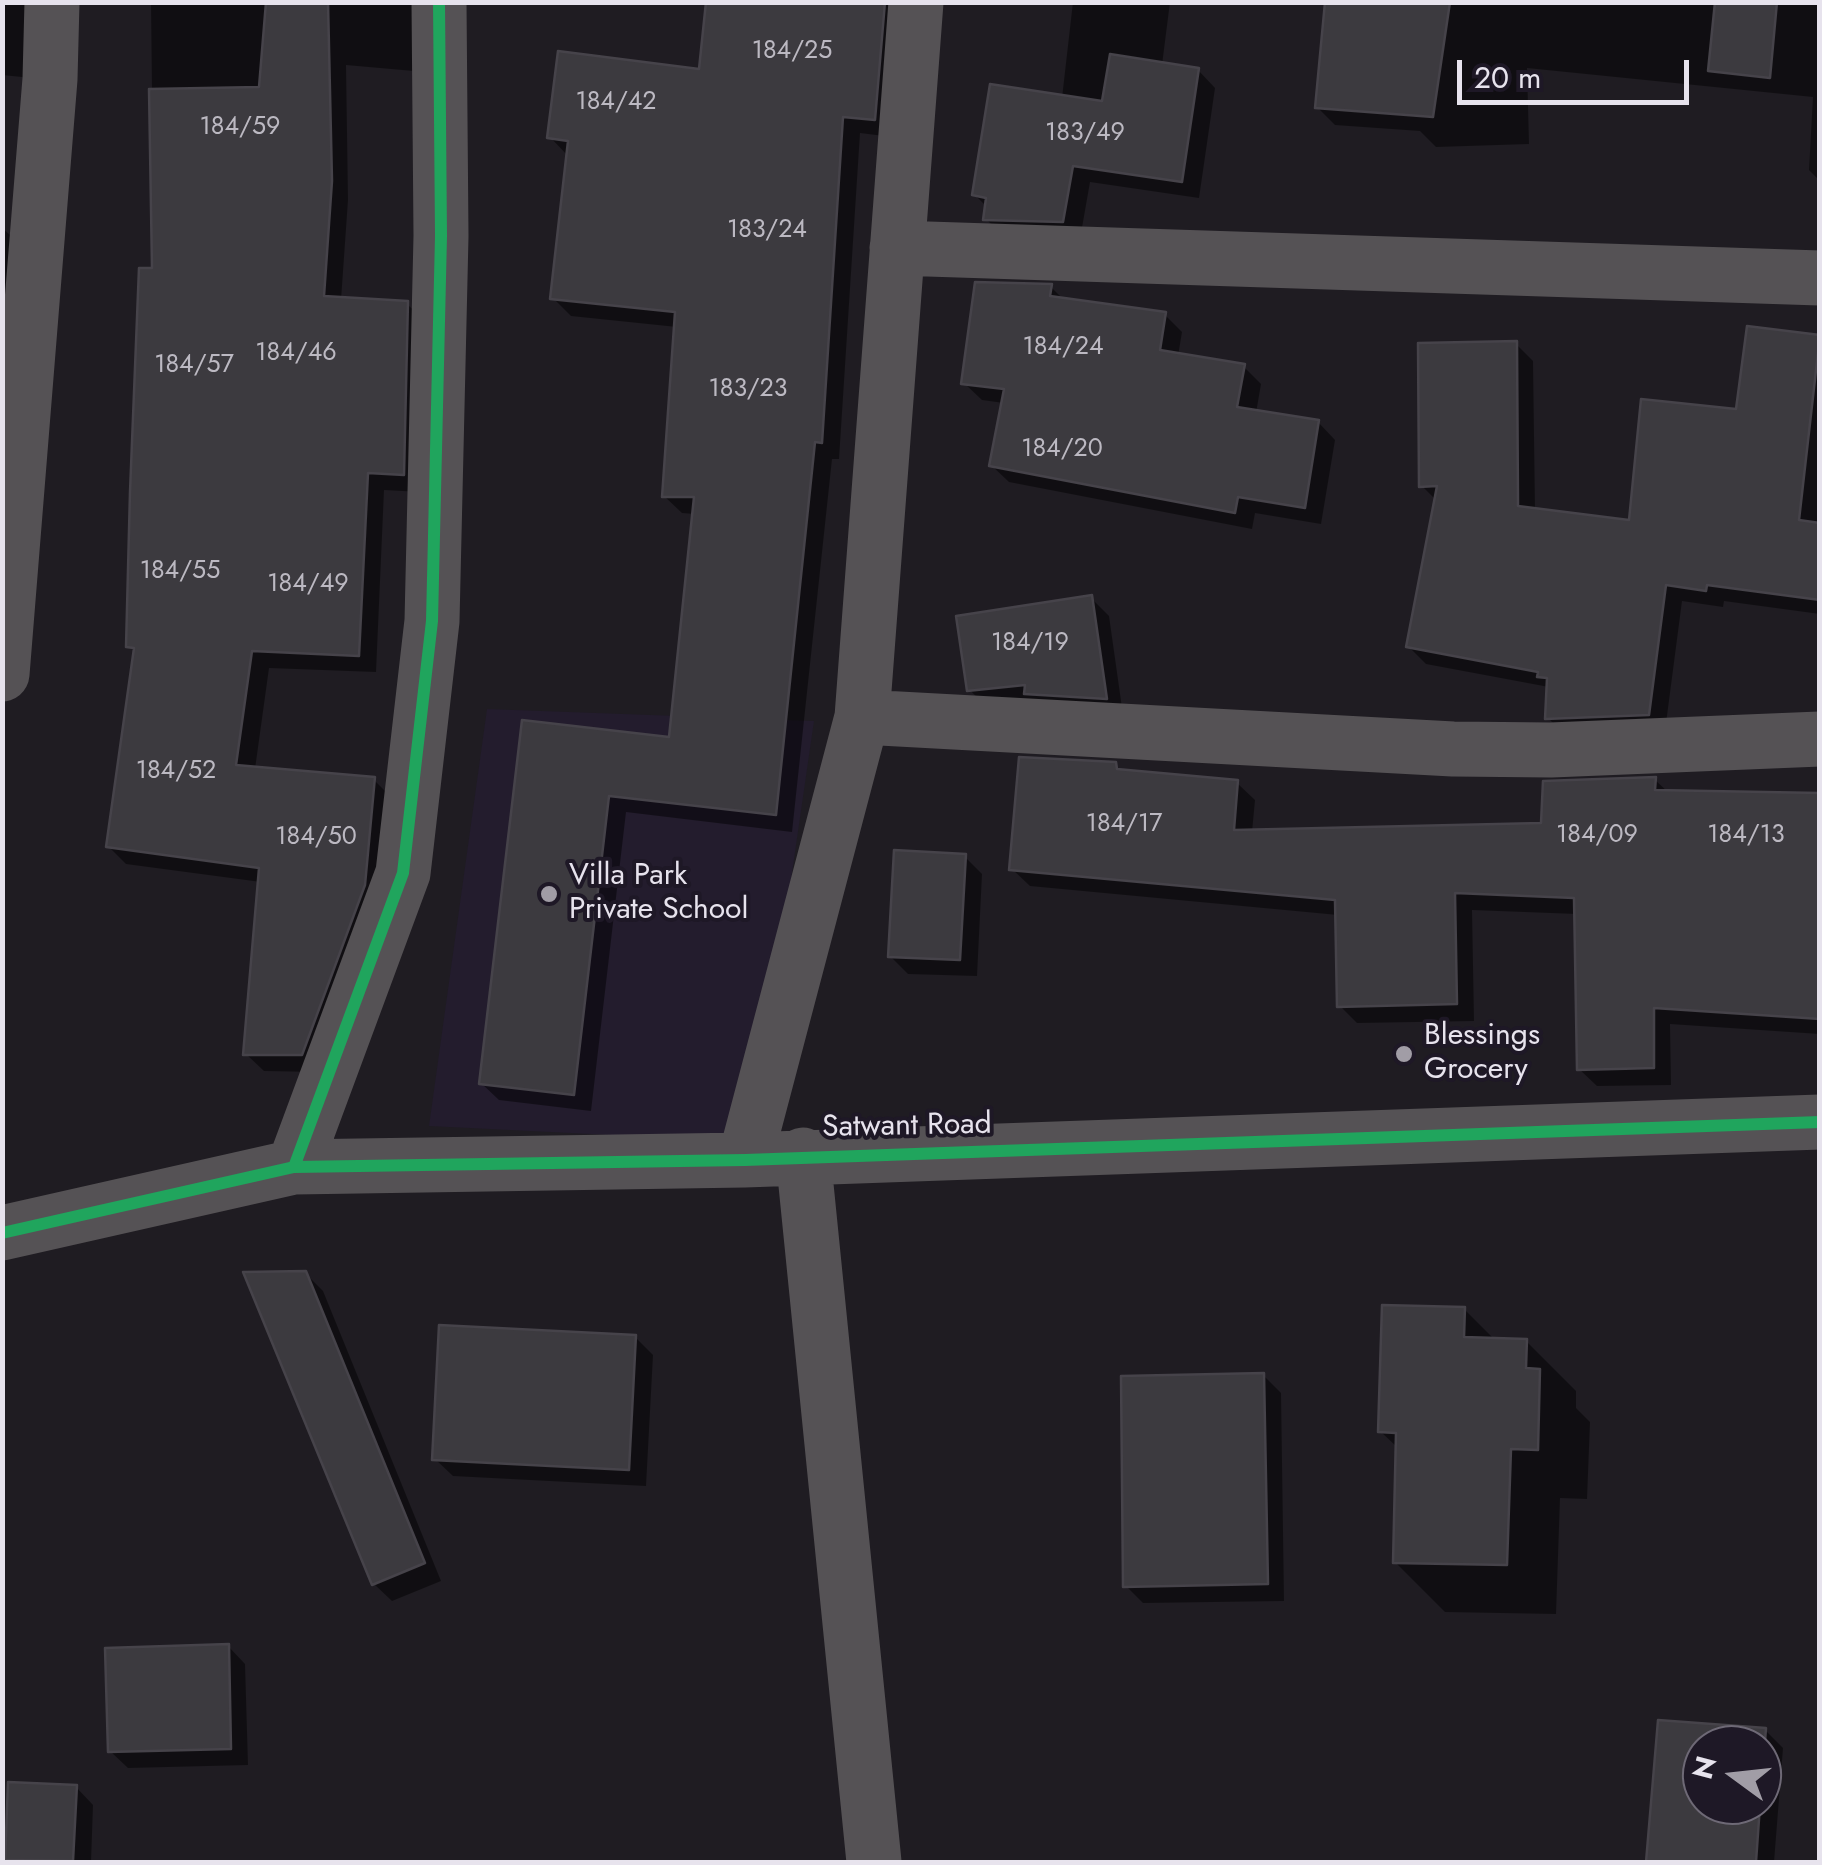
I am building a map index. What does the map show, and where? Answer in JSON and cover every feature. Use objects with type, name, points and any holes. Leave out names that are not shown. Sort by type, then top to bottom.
[{"type":"street","points":[[2,674],[50,78],[52,2]]},
{"type":"street","points":[[294,1167],[404,872],[432,621],[441,236],[439,2]]},
{"type":"street","points":[[745,1160],[862,717],[916,2]]},
{"type":"street","points":[[897,248],[1820,278]]},
{"type":"street","points":[[862,717],[1453,749],[1551,750],[1820,739]]},
{"type":"street","name":"Satwant Road","points":[[2,1234],[294,1167],[745,1160],[802,1155],[1290,1144],[1820,1122]]},
{"type":"street","points":[[802,1155],[874,1862]]},
{"type":"shaded area","points":[[487,709],[814,721],[753,1142],[429,1126]]},
{"type":"building","points":[[266,2],[328,2],[332,181],[324,296],[408,301],[404,475],[368,473],[359,656],[252,651],[236,765],[375,777],[365,885],[302,1055],[243,1055],[259,868],[106,847],[134,648],[126,647],[130,492],[139,268],[152,268],[149,89],[259,87]]},
{"type":"building","points":[[706,2],[885,2],[875,120],[843,117],[822,443],[815,442],[776,815],[609,796],[574,1095],[479,1084],[522,720],[669,737],[694,497],[662,497],[675,312],[550,299],[568,141],[547,138],[558,51],[699,69]]},
{"type":"building","points":[[1325,2],[1450,2],[1433,117],[1315,108]]},
{"type":"building","points":[[1715,2],[1777,2],[1770,78],[1708,71]]},
{"type":"building","points":[[1110,54],[1199,68],[1182,182],[1073,166],[1063,222],[983,220],[986,198],[972,195],[990,84],[1102,101]]},
{"type":"building","points":[[975,282],[1052,284],[1050,296],[1166,312],[1160,350],[1245,364],[1237,407],[1319,420],[1305,508],[1238,497],[1235,513],[989,466],[1004,389],[961,384]]},
{"type":"building","points":[[1747,326],[1820,335],[1799,520],[1820,523],[1820,600],[1707,585],[1706,591],[1666,585],[1649,715],[1545,719],[1547,678],[1537,677],[1538,672],[1406,647],[1437,486],[1419,487],[1418,343],[1517,341],[1518,506],[1629,520],[1641,399],[1736,409]]},
{"type":"building","points":[[1092,595],[1107,699],[1024,694],[1025,685],[967,691],[956,616]]},
{"type":"building","points":[[1019,757],[1116,762],[1117,769],[1238,780],[1234,830],[1541,823],[1543,781],[1656,777],[1655,790],[1820,793],[1820,1019],[1654,1008],[1654,1068],[1577,1070],[1574,898],[1455,893],[1457,1004],[1337,1007],[1335,900],[1009,870]]},
{"type":"building","points":[[894,850],[966,854],[960,960],[888,957]]},
{"type":"building","points":[[306,1271],[425,1563],[372,1585],[243,1272]]},
{"type":"building","points":[[1382,1305],[1465,1307],[1464,1337],[1527,1339],[1526,1368],[1540,1369],[1538,1450],[1511,1449],[1507,1565],[1393,1563],[1396,1433],[1378,1432]]},
{"type":"building","points":[[439,1325],[636,1335],[629,1470],[432,1460]]},
{"type":"building","points":[[1264,1373],[1268,1584],[1123,1587],[1121,1376]]},
{"type":"building","points":[[229,1644],[231,1749],[108,1752],[105,1648]]},
{"type":"building","points":[[1658,1720],[1726,1725],[1682,1725],[1682,1825],[1759,1825],[1756,1862],[1646,1862]]},
{"type":"building","points":[[8,1782],[77,1785],[73,1861],[5,1860]]},
{"type":"cycle path","points":[[294,1167],[403,873],[432,621],[441,236],[439,2]]},
{"type":"cycle path","points":[[2,1233],[294,1167],[745,1160],[1820,1122]]},
{"type":"place","name":"Villa Park Private School","points":[[549,894]]},
{"type":"place","name":"Blessings Grocery","points":[[1404,1054]]}]
